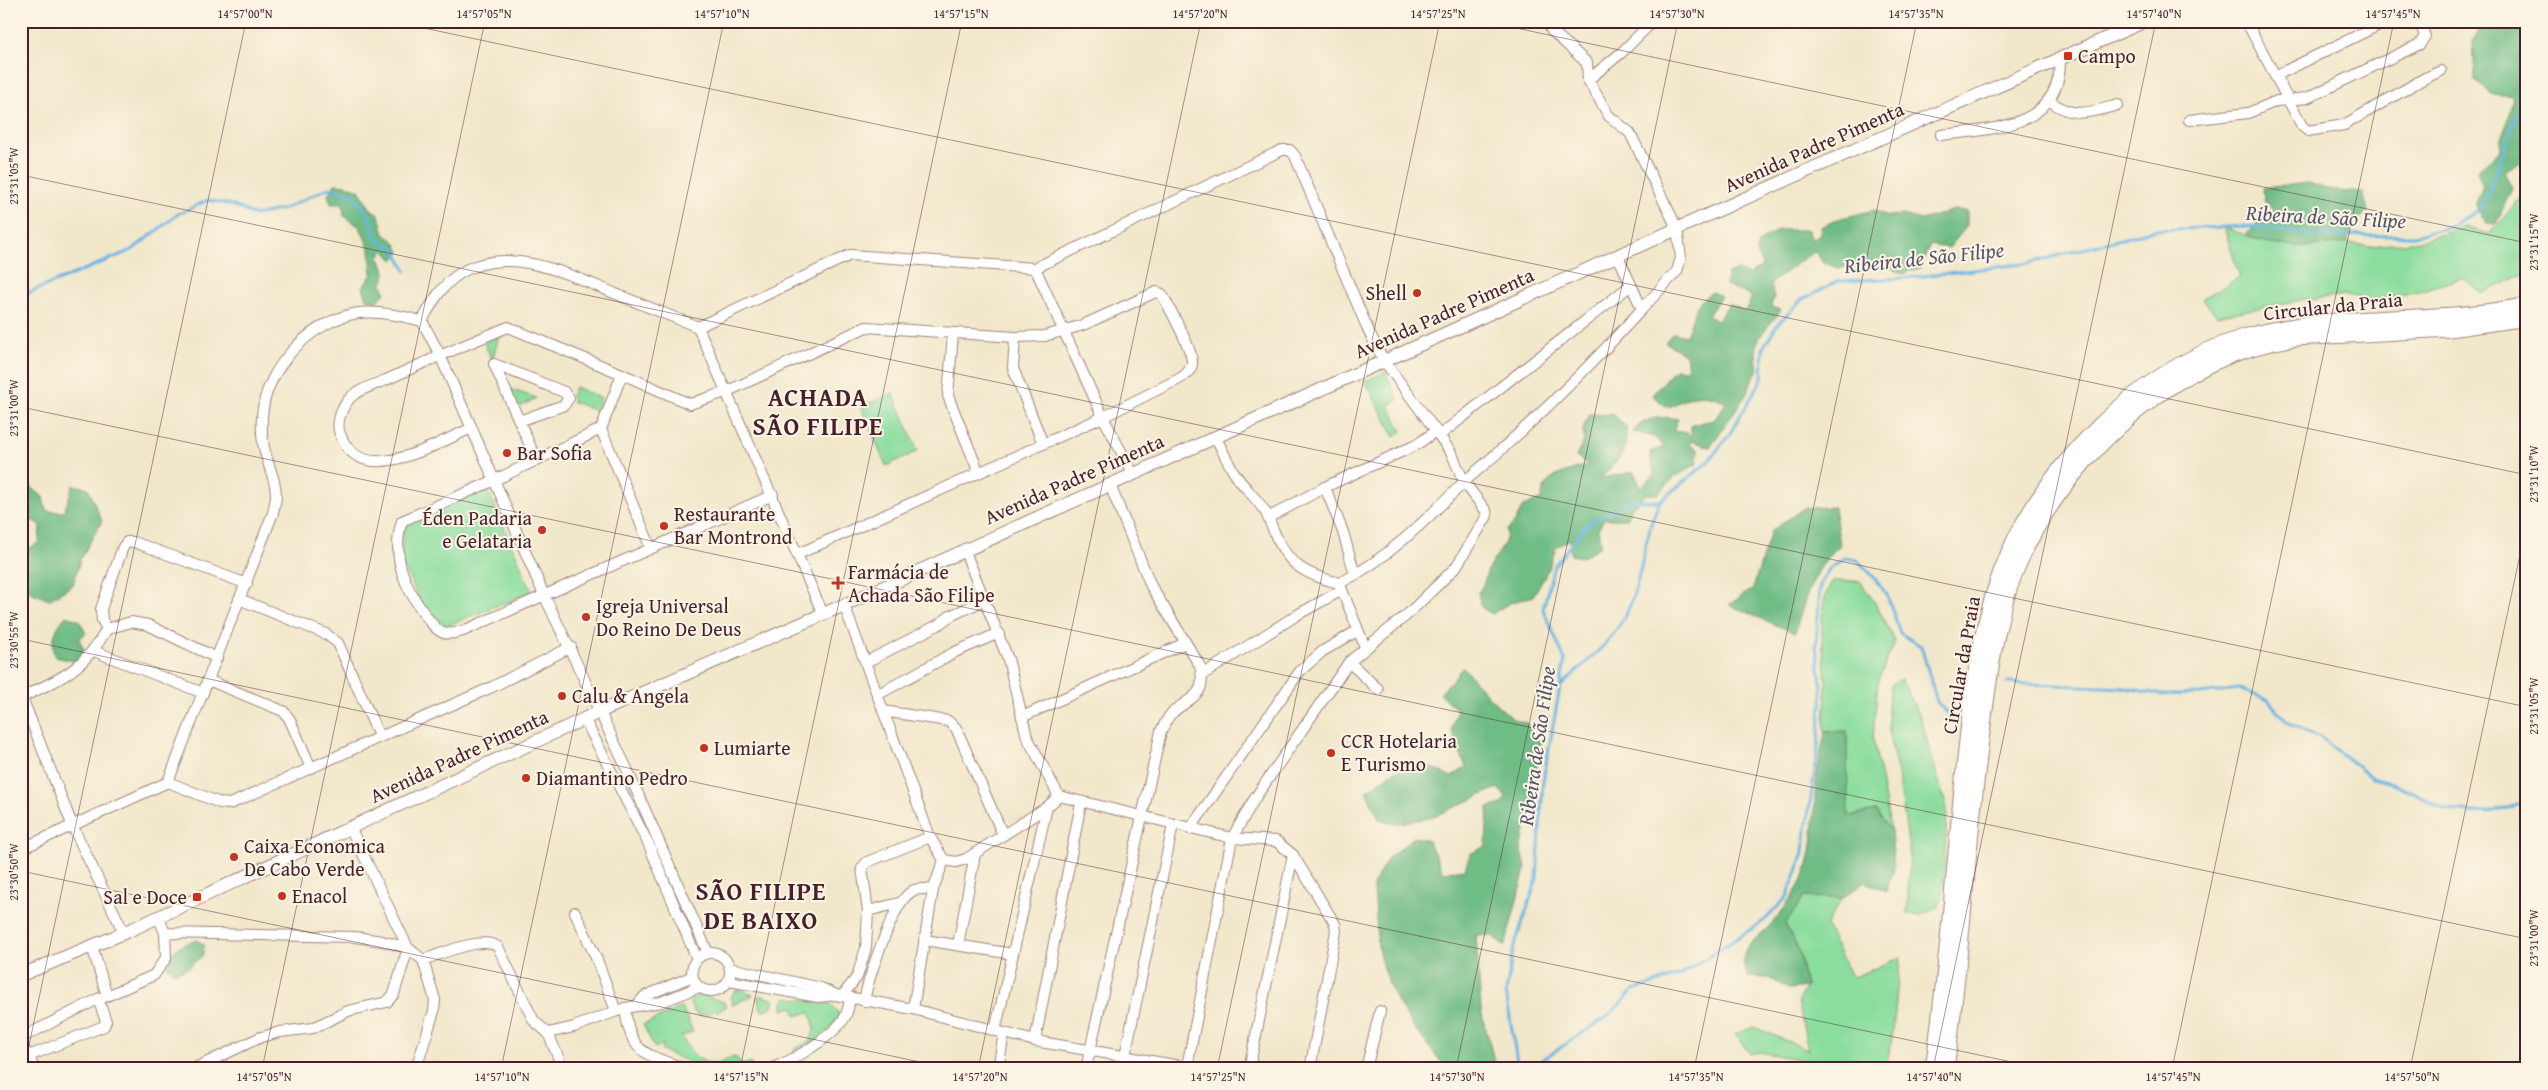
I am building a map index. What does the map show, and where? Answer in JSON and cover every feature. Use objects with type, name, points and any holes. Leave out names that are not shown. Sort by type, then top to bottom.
[{"type":"highway","name":"Circular da Praia","points":[[1933,1069],[1967,741],[1980,648],[2002,571],[2026,518],[2050,480],[2094,431],[2125,402],[2175,367],[2220,345],[2264,332],[2306,325],[2459,316],[2527,305]]},
{"type":"highway","name":"Circular da Praia","points":[[1946,1069],[1976,778],[1996,639],[2007,597],[2022,556],[2051,506],[2067,484],[2110,436],[2158,394],[2195,370],[2234,353],[2277,341],[2296,338],[2449,329],[2527,318]]},
{"type":"main road","name":"Avenida Padre Pimenta","points":[[21,975],[124,933],[584,718],[844,605],[964,549],[1110,485],[1677,228],[2145,21]]},
{"type":"street","points":[[1588,80],[1621,53],[1653,21]]},
{"type":"street","points":[[2246,21],[2288,100],[2308,131],[2344,125],[2425,78],[2441,71]]},
{"type":"street","points":[[2275,76],[2387,21]]},
{"type":"street","points":[[2190,120],[2248,113],[2277,101],[2307,98],[2420,44],[2425,36],[2419,21]]},
{"type":"street","points":[[1202,675],[1341,587],[1355,575],[1384,557],[1464,482],[1530,426],[1588,369],[1678,271],[1680,258],[1677,228],[1630,133],[1609,116],[1588,80],[1587,63],[1551,30]]},
{"type":"street","points":[[1941,135],[2018,123],[2049,100],[2057,87],[2060,60]]},
{"type":"street","points":[[2049,100],[2060,109],[2074,113],[2089,112],[2118,105]]},
{"type":"street","points":[[698,327],[850,255],[1035,268],[1282,150],[1290,150],[1295,156],[1369,332],[1384,361],[1438,433],[1452,454],[1464,482],[1486,511],[1484,522],[1456,567],[1408,614],[1365,647],[1349,662],[1255,798],[1232,838],[1187,1067]]},
{"type":"street","points":[[1618,256],[1642,309]]},
{"type":"street","points":[[422,322],[438,293],[460,274],[488,263],[517,262],[554,268],[698,327],[728,391],[823,614]]},
{"type":"street","points":[[1035,268],[1064,333],[1133,474]]},
{"type":"street","points":[[1268,518],[1325,487],[1438,433],[1631,285]]},
{"type":"street","points":[[472,428],[390,462],[370,462],[354,454],[339,433],[340,414],[353,395],[440,355],[508,327],[690,404],[728,391],[866,327],[1015,337],[1045,336],[1064,333],[1156,292],[1162,294],[1181,332],[1192,362],[1190,370],[1165,387],[1104,417],[798,554]]},
{"type":"street","points":[[21,849],[74,827],[168,782],[274,513],[276,495],[274,478],[263,444],[262,415],[278,368],[295,347],[318,327],[342,317],[360,313],[382,314],[422,322]]},
{"type":"street","points":[[422,322],[440,355],[544,595],[571,647],[708,954]]},
{"type":"street","points":[[953,333],[948,396],[979,473]]},
{"type":"street","points":[[1015,337],[1013,368],[1043,444]]},
{"type":"street","points":[[519,421],[564,404],[569,398],[564,392],[494,364],[519,421],[536,459]]},
{"type":"street","points":[[622,374],[601,429],[651,548]]},
{"type":"street","points":[[601,429],[495,480],[402,521],[398,531],[398,562],[405,585],[434,627],[443,633],[449,634],[463,631],[773,495]]},
{"type":"street","points":[[1215,436],[1234,474],[1268,518],[1278,543],[1292,562],[1312,575],[1341,587],[1365,647]]},
{"type":"street","points":[[1086,1069],[1161,731],[1170,715],[1196,698],[1201,685],[1202,675],[1200,666],[1151,586],[1110,485]]},
{"type":"street","points":[[1325,487],[1343,532],[1355,575]]},
{"type":"street","points":[[108,629],[102,620],[101,610],[123,547],[127,542],[134,542],[247,584]]},
{"type":"street","points":[[964,549],[1008,659],[1027,737],[1059,796],[1142,818],[1232,838],[1276,841],[1293,855],[1334,924],[1336,931],[1310,1069]]},
{"type":"street","points":[[866,662],[938,625],[984,596]]},
{"type":"street","points":[[239,599],[326,634],[338,643],[379,736]]},
{"type":"street","points":[[844,605],[930,837],[944,860],[956,862],[975,854],[1047,807],[1059,796]]},
{"type":"street","points":[[124,933],[74,827],[22,696],[70,674],[94,652],[108,629],[131,622],[148,625],[217,658]]},
{"type":"street","points":[[1190,829],[1300,671],[1323,651],[1357,631]]},
{"type":"street","points":[[876,695],[955,652],[999,633]]},
{"type":"street","points":[[1022,717],[1186,642]]},
{"type":"street","points":[[168,782],[211,800],[230,804],[492,687],[571,647]]},
{"type":"street","points":[[94,652],[203,693]]},
{"type":"street","points":[[1349,662],[1378,689]]},
{"type":"street","points":[[208,680],[283,711],[289,718],[311,768]]},
{"type":"street","points":[[883,711],[948,721],[956,728],[1003,835]]},
{"type":"street","points":[[584,718],[648,843],[697,959]]},
{"type":"street","points":[[1035,1041],[1081,803]]},
{"type":"street","points":[[998,1069],[999,1032],[1013,954],[1029,888],[1034,856],[1047,807]]},
{"type":"street","points":[[1125,1056],[1173,825]]},
{"type":"street","points":[[193,1069],[261,1038],[280,1032],[313,1028],[348,1011],[387,1002],[394,994],[408,948],[350,827]]},
{"type":"street","points":[[768,1069],[792,1065],[846,1017],[843,997],[857,977],[866,948],[868,911],[862,868],[867,862],[930,837]]},
{"type":"street","points":[[958,945],[975,854]]},
{"type":"street","points":[[1249,1069],[1293,855]]},
{"type":"street","points":[[913,1009],[933,890],[944,860]]},
{"type":"street","points":[[864,1001],[879,950],[899,903],[910,892],[918,889],[933,890]]},
{"type":"street","points":[[868,911],[899,903]]},
{"type":"street","points":[[575,912],[627,1028],[642,1052],[687,1069]]},
{"type":"street","points":[[21,1038],[154,975],[166,958],[165,933],[158,916]]},
{"type":"street","points":[[165,933],[355,937],[382,941],[408,948],[423,960],[435,1000],[434,1011],[416,1069]]},
{"type":"street","points":[[924,940],[1013,954]]},
{"type":"street","points":[[423,960],[476,943],[495,944],[534,1021],[548,1032],[563,1069]]},
{"type":"street","points":[[29,1056],[104,1026],[106,1021],[92,946]]},
{"type":"street","points":[[729,981],[730,968],[728,962],[719,955],[708,954],[697,959],[694,964],[693,976],[699,987],[710,992],[716,991],[729,981],[818,997],[843,997],[913,1009],[1035,1041],[1198,1069]]},
{"type":"street","points":[[730,968],[821,988],[843,997]]},
{"type":"street","points":[[638,1004],[645,996],[693,976]]},
{"type":"street","points":[[548,1032],[574,1027],[638,1004],[661,1002],[699,987]]},
{"type":"street","points":[[1366,1069],[1380,1011]]},
{"type":"street","points":[[21,1043],[36,1069]]},
{"type":"green space","points":[[2484,21],[2527,21],[2527,159],[2504,171],[2512,188],[2496,224],[2486,223],[2475,204],[2483,186],[2477,170],[2501,150],[2500,141],[2508,121],[2513,96],[2492,94],[2475,81],[2473,41]]},
{"type":"green space","points":[[2309,183],[2328,190],[2363,193],[2368,211],[2353,223],[2347,243],[2310,247],[2268,244],[2246,234],[2274,209],[2264,201],[2263,188]]},
{"type":"green space","points":[[335,184],[347,185],[359,190],[370,208],[379,215],[384,234],[395,242],[400,252],[393,260],[384,250],[378,257],[384,269],[385,276],[382,283],[385,293],[377,302],[367,299],[363,287],[372,274],[370,250],[360,227],[344,216],[343,204],[331,204],[328,195]]},
{"type":"green space","points":[[2527,190],[2527,273],[2483,293],[2462,278],[2424,290],[2376,300],[2346,295],[2300,300],[2217,316],[2202,299],[2240,277],[2224,227],[2268,244],[2310,247],[2347,243],[2370,246],[2421,241],[2464,227],[2490,234]]},
{"type":"green space","points":[[1874,210],[1887,216],[1904,215],[1921,220],[1954,210],[1967,211],[1967,226],[1949,248],[1930,245],[1920,268],[1903,274],[1882,264],[1838,268],[1824,263],[1814,251],[1771,283],[1774,297],[1771,307],[1781,310],[1764,331],[1758,342],[1756,358],[1758,370],[1752,379],[1748,392],[1710,447],[1692,441],[1690,446],[1698,449],[1697,464],[1675,477],[1658,494],[1646,494],[1632,508],[1627,519],[1604,519],[1598,529],[1601,546],[1582,557],[1571,555],[1570,539],[1556,547],[1548,570],[1533,596],[1510,603],[1492,614],[1481,607],[1478,592],[1503,546],[1507,530],[1515,522],[1523,506],[1542,499],[1546,484],[1551,479],[1565,472],[1588,465],[1576,456],[1584,442],[1583,429],[1589,414],[1614,415],[1626,427],[1625,444],[1621,456],[1601,478],[1634,472],[1641,488],[1654,474],[1650,452],[1664,447],[1654,437],[1633,432],[1637,427],[1653,419],[1678,419],[1673,431],[1688,433],[1691,439],[1691,425],[1714,420],[1726,403],[1711,396],[1690,397],[1668,408],[1652,395],[1675,369],[1688,370],[1686,355],[1665,342],[1673,333],[1686,336],[1697,306],[1712,292],[1721,296],[1708,316],[1717,321],[1729,304],[1745,311],[1752,297],[1725,284],[1728,274],[1738,270],[1749,275],[1762,266],[1757,253],[1758,243],[1778,230],[1808,230],[1812,240],[1821,234],[1821,227],[1838,219]]},
{"type":"green space","points":[[499,336],[492,361],[484,342]]},
{"type":"green space","points":[[1385,372],[1398,399],[1389,406],[1402,431],[1395,437],[1365,381]]},
{"type":"green space","points":[[575,387],[601,398],[596,411],[573,402],[571,396]]},
{"type":"green space","points":[[510,389],[536,398],[518,408]]},
{"type":"green space","points":[[893,393],[918,451],[886,466],[861,407]]},
{"type":"green space","points":[[21,478],[43,497],[46,511],[64,512],[73,485],[88,488],[102,521],[80,560],[73,585],[49,600],[21,588],[21,552],[39,543],[40,525],[21,514]]},
{"type":"green space","points":[[487,488],[532,592],[446,626],[422,605],[401,561],[404,522]]},
{"type":"green space","points":[[1834,507],[1840,545],[1823,564],[1811,585],[1795,633],[1729,605],[1753,588],[1771,531],[1804,508]]},
{"type":"green space","points":[[1833,581],[1860,581],[1877,606],[1895,642],[1878,680],[1873,738],[1891,831],[1876,811],[1848,816],[1847,731],[1825,732],[1826,690],[1822,618],[1823,604]]},
{"type":"green space","points":[[66,616],[79,620],[86,633],[79,639],[85,652],[75,661],[55,657],[53,652],[54,635]]},
{"type":"green space","points":[[1463,667],[1489,697],[1513,719],[1526,723],[1541,743],[1521,852],[1526,866],[1505,946],[1492,936],[1476,935],[1481,1010],[1495,1064],[1504,1069],[1447,1069],[1416,1030],[1398,1003],[1385,973],[1377,940],[1373,884],[1389,857],[1414,837],[1428,840],[1443,872],[1465,869],[1470,854],[1486,846],[1488,808],[1502,804],[1506,796],[1497,788],[1433,817],[1394,824],[1379,819],[1366,791],[1395,771],[1421,763],[1452,777],[1466,767],[1451,730],[1457,710],[1440,694]]},
{"type":"green space","points":[[1901,679],[1920,716],[1947,809],[1943,894],[1937,908],[1918,916],[1907,913],[1910,855],[1898,774],[1889,736],[1888,706],[1891,685]]},
{"type":"green space","points":[[1847,731],[1848,816],[1876,811],[1891,831],[1894,869],[1886,891],[1865,882],[1842,898],[1804,897],[1785,924],[1799,951],[1806,987],[1789,989],[1769,978],[1748,977],[1743,959],[1745,952],[1784,908],[1806,872],[1812,847],[1818,765],[1825,732]]},
{"type":"green space","points":[[1804,897],[1842,898],[1826,925],[1849,973],[1854,977],[1901,957],[1889,1055],[1885,1069],[1835,1069],[1833,1066],[1760,1052],[1750,1054],[1735,1034],[1754,1027],[1808,1050],[1798,1001],[1806,986],[1799,951],[1785,923]]},
{"type":"green space","points":[[197,940],[204,945],[203,955],[188,968],[174,973],[168,966],[174,951],[182,945]]},
{"type":"green space","points":[[742,990],[753,995],[733,1005],[731,997],[735,991]]},
{"type":"green space","points":[[700,995],[724,1002],[726,1007],[718,1011],[711,1010],[711,1014],[699,1016],[690,1004],[691,999]]},
{"type":"green space","points":[[761,995],[774,1000],[771,1008],[762,1011],[757,997]]},
{"type":"green space","points":[[786,997],[831,1004],[839,1014],[828,1031],[795,1054],[794,1049],[810,1041],[815,1028],[810,1012],[796,1016],[793,1007],[783,1010],[783,1003]]},
{"type":"green space","points":[[682,1007],[693,1032],[682,1036],[687,1046],[696,1056],[711,1064],[717,1064],[731,1057],[737,1058],[741,1065],[751,1063],[752,1068],[702,1068],[661,1050],[663,1044],[655,1048],[643,1025]]},
{"type":"waterway","name":"Ribeira de São Filipe","points":[[1518,1069],[1506,992],[1513,950],[1537,879],[1543,781],[1565,660],[1543,609],[1554,566],[1587,524],[1631,501],[1660,501],[1707,463],[1729,435],[1762,379],[1763,348],[1777,325],[1801,300],[1838,281],[1907,278],[2030,263],[2155,230],[2249,226],[2308,235],[2414,236],[2454,226],[2483,207],[2520,108],[2527,83]]},
{"type":"waterway","points":[[21,296],[132,250],[178,214],[208,200],[232,205],[255,215],[284,209],[328,188],[349,193],[360,202],[370,219],[377,240],[394,248],[406,271]]},
{"type":"waterway","points":[[1560,687],[1606,643],[1627,612],[1638,581],[1649,532],[1660,501]]},
{"type":"waterway","points":[[1528,1069],[1607,1017],[1634,990],[1680,975],[1765,920],[1787,897],[1802,858],[1818,748],[1822,689],[1816,646],[1820,584],[1829,569],[1845,558],[1857,560],[1871,574],[1887,595],[1900,633],[1921,646],[1937,702],[1955,722]]},
{"type":"waterway","points":[[2007,683],[2126,688],[2163,695],[2200,694],[2239,689],[2268,700],[2289,724],[2320,737],[2372,778],[2396,784],[2446,810],[2487,813],[2527,801]]},
{"type":"place","name":"Campo","points":[[2068,56]]},
{"type":"place","name":"Shell","points":[[1417,293]]},
{"type":"place","name":"Bar Sofia","points":[[507,453]]},
{"type":"place","name":"Restaurante Bar Montrond","points":[[664,526]]},
{"type":"place","name":"Éden Padaria e Gelataria","points":[[542,530]]},
{"type":"place","name":"Farmácia de Achada São Filipe","points":[[838,583]]},
{"type":"place","name":"Igreja Universal Do Reino De Deus","points":[[586,617]]},
{"type":"place","name":"Calu & Angela","points":[[562,696]]},
{"type":"place","name":"Lumiarte","points":[[704,748]]},
{"type":"place","name":"CCR Hotelaria E Turismo","points":[[1331,753]]},
{"type":"place","name":"Diamantino Pedro","points":[[526,778]]},
{"type":"place","name":"Caixa Economica De Cabo Verde","points":[[234,857]]},
{"type":"place","name":"Enacol","points":[[282,896]]},
{"type":"place","name":"Sal e Doce","points":[[197,897]]},
{"type":"district","name":"ACHADA SÃO FILIPE","points":[[818,412]]},
{"type":"district","name":"SÃO FILIPE DE BAIXO","points":[[761,906]]}]
